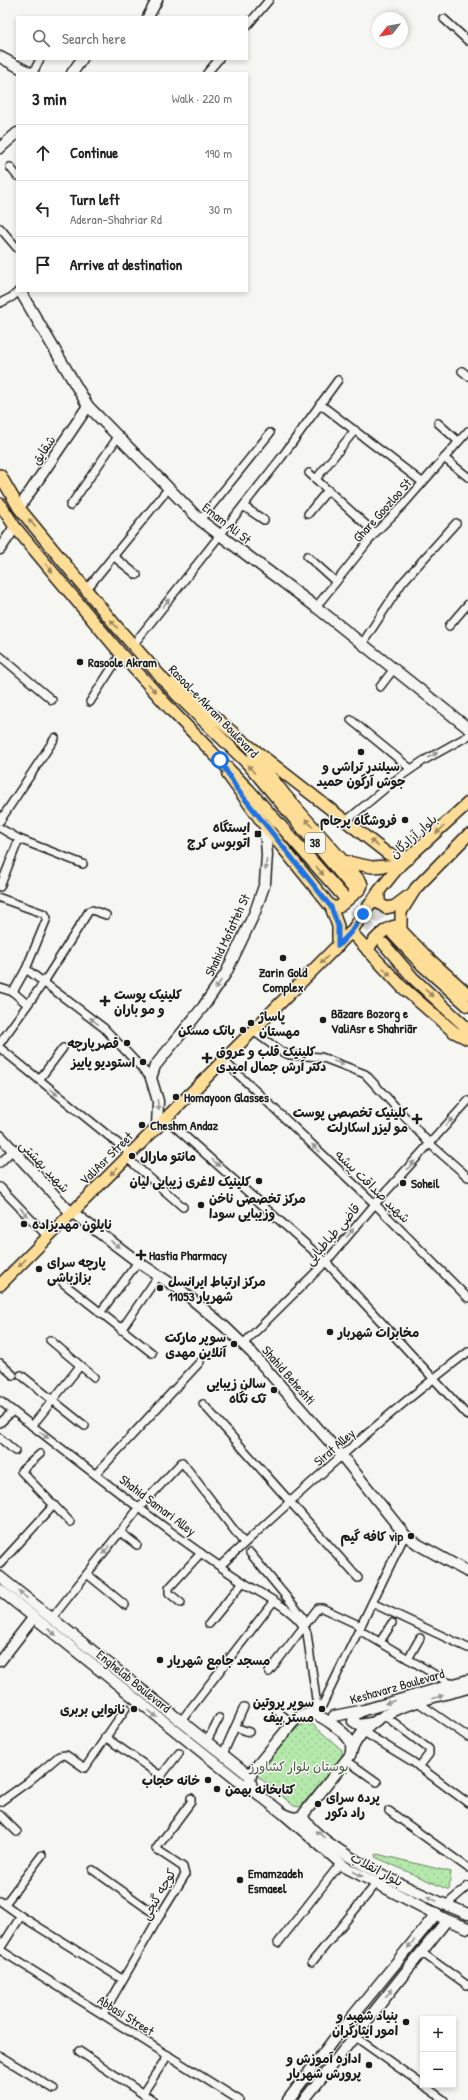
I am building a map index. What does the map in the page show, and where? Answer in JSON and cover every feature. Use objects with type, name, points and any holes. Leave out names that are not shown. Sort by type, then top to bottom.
[{"type":"main road","name":"Rasool-e Akram Boulevard","points":[[0,475],[19,508],[86,590],[178,696],[247,764],[352,887]]},
{"type":"main road","name":"38","points":[[0,504],[15,527],[121,654],[172,711],[248,789],[343,896]]},
{"type":"main road","points":[[145,658],[243,741],[388,854],[398,857],[404,862]]},
{"type":"main road","points":[[243,741],[285,795],[361,882],[362,885],[360,889],[339,907],[331,907]]},
{"type":"main road","points":[[220,760],[237,789],[331,907],[338,926],[338,946]]},
{"type":"main road","name":"بلوار آزادگان","points":[[351,932],[379,891],[404,862],[468,803]]},
{"type":"main road","points":[[379,891],[379,903],[386,908],[400,903],[468,836]]},
{"type":"main road","points":[[343,861],[372,867],[404,862]]},
{"type":"main road","points":[[397,932],[401,912],[416,888]]},
{"type":"main road","points":[[368,951],[373,942],[391,928],[397,926],[397,932],[422,965],[468,1006]]},
{"type":"main road","points":[[351,932],[394,979],[424,1007],[454,1032],[468,1039]]},
{"type":"main road","name":"ValiAsr Street","points":[[2,1279],[48,1237],[351,932]]},
{"type":"main road","points":[[397,932],[468,994]]},
{"type":"main road","points":[[384,944],[413,978],[468,1029]]},
{"type":"street","points":[[149,16],[157,0]]},
{"type":"street","points":[[248,25],[269,0]]},
{"type":"street","points":[[444,19],[468,41]]},
{"type":"street","points":[[0,57],[29,72]]},
{"type":"street","points":[[32,72],[39,60]]},
{"type":"street","points":[[73,72],[81,60]]},
{"type":"street","points":[[208,72],[218,60]]},
{"type":"street","points":[[0,148],[16,134]]},
{"type":"street","points":[[10,167],[16,175]]},
{"type":"street","points":[[0,228],[16,247]]},
{"type":"street","points":[[0,297],[17,293]]},
{"type":"street","points":[[0,303],[17,293]]},
{"type":"street","name":"Emam Ali St","points":[[17,293],[88,406],[200,520],[316,607],[468,728]]},
{"type":"street","points":[[133,645],[244,506],[338,380]]},
{"type":"street","points":[[320,404],[422,482]]},
{"type":"street","name":"شقایق","points":[[19,508],[88,406]]},
{"type":"street","points":[[438,423],[458,441]]},
{"type":"street","points":[[316,479],[355,430]]},
{"type":"street","name":"Ghare Goozloo St","points":[[316,607],[375,533],[468,431]]},
{"type":"street","points":[[200,520],[270,433]]},
{"type":"street","points":[[70,506],[118,437]]},
{"type":"street","points":[[444,458],[468,477]]},
{"type":"street","points":[[309,473],[375,533]]},
{"type":"street","points":[[86,590],[168,489]]},
{"type":"street","points":[[308,514],[328,490]]},
{"type":"street","points":[[244,506],[264,520]]},
{"type":"street","points":[[362,644],[402,583],[456,523]]},
{"type":"street","points":[[0,548],[15,527]]},
{"type":"street","points":[[114,556],[137,575]]},
{"type":"street","points":[[308,556],[336,582]]},
{"type":"street","points":[[449,626],[468,604]]},
{"type":"street","points":[[90,702],[121,654]]},
{"type":"street","points":[[0,656],[52,700]]},
{"type":"street","points":[[380,686],[394,670]]},
{"type":"street","points":[[350,720],[411,769]]},
{"type":"street","points":[[346,821],[411,769],[468,736]]},
{"type":"street","points":[[0,821],[55,738]]},
{"type":"street","name":"Shahid Mofatteh St","points":[[151,1078],[154,1066],[203,1007],[226,973],[255,912],[264,883],[267,856],[265,826]]},
{"type":"street","points":[[0,828],[19,839],[83,864]]},
{"type":"street","points":[[0,887],[19,839]]},
{"type":"street","points":[[0,898],[46,916],[26,968],[13,992]]},
{"type":"street","points":[[106,915],[92,910],[89,911],[44,982],[27,1004],[0,1047],[129,1156],[183,1207]]},
{"type":"street","points":[[26,968],[104,1028],[151,1078],[158,1101],[157,1128]]},
{"type":"street","points":[[0,988],[13,992],[27,1004]]},
{"type":"street","points":[[253,1031],[282,1052],[290,1055],[322,1057],[365,1074],[430,1144],[468,1177]]},
{"type":"street","points":[[39,1080],[63,1048]]},
{"type":"street","name":"شهید صداقت پیشه","points":[[224,1061],[375,1204],[468,1298]]},
{"type":"street","name":"قاضی طباطبایی","points":[[243,1344],[326,1262],[375,1204],[468,1101]]},
{"type":"street","points":[[166,1118],[326,1262],[468,1416]]},
{"type":"street","name":"شهید بهشتی","points":[[0,1136],[72,1213]]},
{"type":"street","points":[[0,1163],[13,1150]]},
{"type":"street","points":[[0,1187],[48,1237]]},
{"type":"street","name":"Shahid Beheshti","points":[[72,1213],[138,1262],[159,1275],[203,1307],[243,1344],[342,1456],[405,1535],[419,1545],[468,1572]]},
{"type":"street","points":[[100,1313],[138,1262]]},
{"type":"street","points":[[121,1330],[159,1275]]},
{"type":"street","points":[[63,1283],[152,1353]]},
{"type":"street","points":[[50,1340],[94,1377]]},
{"type":"street","name":"Sirat Alley","points":[[220,1566],[290,1501],[342,1456],[434,1378],[468,1352]]},
{"type":"street","points":[[96,1474],[200,1362]]},
{"type":"street","points":[[0,1363],[53,1398],[85,1426]]},
{"type":"street","points":[[32,1426],[80,1366]]},
{"type":"street","name":"Shahid Samari Alley","points":[[0,1401],[139,1508],[304,1625]]},
{"type":"street","points":[[203,1404],[358,1578]]},
{"type":"street","points":[[0,1424],[13,1411]]},
{"type":"street","points":[[0,1438],[15,1451]]},
{"type":"street","points":[[40,1454],[21,1471],[70,1522]]},
{"type":"street","points":[[52,1618],[139,1508],[182,1462],[244,1543]]},
{"type":"street","points":[[0,1564],[54,1504]]},
{"type":"street","points":[[120,1532],[137,1545]]},
{"type":"street","points":[[326,1717],[360,1628],[405,1535]]},
{"type":"street","points":[[181,1603],[169,1593],[169,1588],[201,1553]]},
{"type":"street","points":[[250,1553],[303,1617],[326,1717],[350,1741],[348,1757],[302,1816],[294,1818],[285,1815],[253,1790],[250,1780],[252,1772],[292,1723],[300,1716],[306,1714],[326,1717]]},
{"type":"street","points":[[87,1574],[125,1605]]},
{"type":"street","name":"Enghelab Boulevard","points":[[0,1577],[246,1773],[252,1772]]},
{"type":"street","points":[[209,1624],[243,1582]]},
{"type":"street","name":"Enghelab Boulevard","points":[[0,1590],[237,1780],[253,1790]]},
{"type":"street","points":[[181,1721],[273,1602]]},
{"type":"street","points":[[372,1603],[468,1648]]},
{"type":"street","points":[[269,1672],[315,1610],[322,1608],[360,1628],[380,1642],[451,1684]]},
{"type":"street","points":[[0,1661],[34,1617]]},
{"type":"street","points":[[380,1642],[392,1623]]},
{"type":"street","points":[[408,1658],[420,1638]]},
{"type":"street","points":[[115,1683],[122,1673]]},
{"type":"street","name":"Keshavarz Boulevard","points":[[326,1717],[364,1710],[468,1680]]},
{"type":"street","name":"Keshavarz Boulevard","points":[[348,1757],[362,1731],[371,1723],[384,1716],[419,1703],[468,1688]]},
{"type":"street","points":[[419,1703],[468,1737]]},
{"type":"street","points":[[223,1754],[244,1707]]},
{"type":"street","points":[[0,1802],[28,1782],[59,1756],[66,1755],[85,1768],[126,1708]]},
{"type":"street","points":[[364,1710],[355,1715],[353,1721],[359,1725],[371,1723]]},
{"type":"street","points":[[276,1711],[292,1723]]},
{"type":"street","points":[[384,1716],[429,1749],[429,1754],[419,1767]]},
{"type":"street","points":[[207,1741],[219,1718]]},
{"type":"street","points":[[235,1727],[249,1732]]},
{"type":"street","points":[[362,1731],[419,1767],[468,1803]]},
{"type":"street","points":[[105,1737],[161,1776],[180,1753]]},
{"type":"street","points":[[348,1757],[377,1782]]},
{"type":"street","name":"کوچه گنجی","points":[[103,2014],[159,1916],[185,1875],[185,1871],[156,1848],[191,1802],[191,1798]]},
{"type":"street","points":[[389,1811],[468,1868]]},
{"type":"street","points":[[0,1815],[17,1832]]},
{"type":"street","name":"بلوار انقلاب","points":[[285,1815],[340,1864],[447,1920],[468,1928]]},
{"type":"street","name":"بلوار انقلاب","points":[[302,1816],[316,1831],[355,1860],[446,1905],[468,1914]]},
{"type":"street","points":[[42,1855],[3,1902],[21,1916],[122,1979]]},
{"type":"street","points":[[278,1943],[340,1864]]},
{"type":"street","points":[[93,1870],[159,1916]]},
{"type":"street","points":[[312,1962],[376,1884]]},
{"type":"street","points":[[446,1905],[468,1886]]},
{"type":"street","points":[[288,2100],[436,1914]]},
{"type":"street","points":[[0,1949],[21,1916]]},
{"type":"street","points":[[308,2098],[354,2036],[447,1920]]},
{"type":"street","name":"Abbasi Street","points":[[0,1949],[240,2100]]},
{"type":"street","points":[[421,1952],[467,1985]]},
{"type":"street","points":[[400,1958],[411,1966]]},
{"type":"street","points":[[354,2036],[420,2083]]},
{"type":"street","points":[[79,2052],[152,2100]]},
{"type":"street","points":[[143,2094],[168,2055]]},
{"type":"street","points":[[0,2056],[54,2088]]},
{"type":"street","points":[[427,2088],[444,2100]]},
{"type":"green space","name":"بوستان بلوار کشاورز","points":[[305,1723],[312,1724],[342,1750],[342,1758],[300,1807],[294,1806],[255,1774],[298,1727]]},
{"type":"green space","points":[[377,1854],[451,1872],[449,1890],[375,1857]]},
{"type":"tunnel","points":[[352,887],[393,934]]},
{"type":"tunnel","points":[[343,896],[384,944]]},
{"type":"place","name":"Rasoole Akram","points":[[80,662]]},
{"type":"place","name":"سیلندر تراشی و جوش آرگون حمید","points":[[361,752]]},
{"type":"place","name":"فروشگاه پرجام","points":[[405,820]]},
{"type":"place","name":"ایستگاه اتوبوس کرج","points":[[258,834]]},
{"type":"place","name":"Zarin Gold Complex","points":[[283,958]]},
{"type":"place","name":"کلینیک پوست و مو باران","points":[[105,1001]]},
{"type":"place","name":"Bāzare Bozorg e ValiAsr e Shahriār","points":[[323,1020]]},
{"type":"place","name":"پاساژ مهستان","points":[[251,1023]]},
{"type":"place","name":"بانک مسکن","points":[[243,1030]]},
{"type":"place","name":"قصرپارچه","points":[[127,1043]]},
{"type":"place","name":"کلینیک قلب و عروق دکتر آرش جمال امیدی","points":[[207,1058]]},
{"type":"place","name":"استودیو پاییز","points":[[143,1062]]},
{"type":"place","name":"Homayoon Glasses","points":[[176,1097]]},
{"type":"place","name":"کلینیک تخصصی پوست مو لیزر اسکارلت","points":[[417,1119]]},
{"type":"place","name":"Cheshm Andaz","points":[[142,1125]]},
{"type":"place","name":"مانتو مارال","points":[[132,1156]]},
{"type":"place","name":"کلینیک لاغری زیبایی لیان","points":[[259,1181]]},
{"type":"place","name":"Soheil","points":[[403,1183]]},
{"type":"place","name":"مرکز تخصصی ناخن وزیبایی سودا","points":[[201,1205]]},
{"type":"place","name":"نایلون مهدیزاده","points":[[24,1224]]},
{"type":"place","name":"Hastia Pharmacy","points":[[141,1255]]},
{"type":"place","name":"پارچه سرای بزازباشی","points":[[39,1269]]},
{"type":"place","name":"مرکز ارتباط ایرانسل 11053 شهریار","points":[[160,1288]]},
{"type":"place","name":"مخابرات شهربار","points":[[330,1332]]},
{"type":"place","name":"سوپر مارکت آنلاین مهدی","points":[[234,1344]]},
{"type":"place","name":"سالن زیبایی تک نگاه","points":[[274,1390]]},
{"type":"place","name":"کافه گیم vip","points":[[411,1536]]},
{"type":"place","name":"مسجد جامع شهریار","points":[[160,1660]]},
{"type":"place","name":"نانوایی بربری","points":[[134,1709]]},
{"type":"place","name":"سوپر پروتین مستر بیف","points":[[322,1709]]},
{"type":"place","name":"خانه حجاب","points":[[208,1780]]},
{"type":"place","name":"کتابخانه بهمن","points":[[217,1789]]},
{"type":"place","name":"پرده سرای راد دکور","points":[[318,1804]]},
{"type":"place","name":"Emamzadeh Esmaeel","points":[[240,1880]]},
{"type":"place","name":"بنیاد شهید و امور ایثارگران","points":[[406,2022]]},
{"type":"place","name":"اداره آموزش و پرورش شهریار","points":[[369,2065]]},
{"type":"route","points":[[220,760],[237,789],[251,808],[331,907],[338,926],[338,946],[351,932],[363,914]]}]
